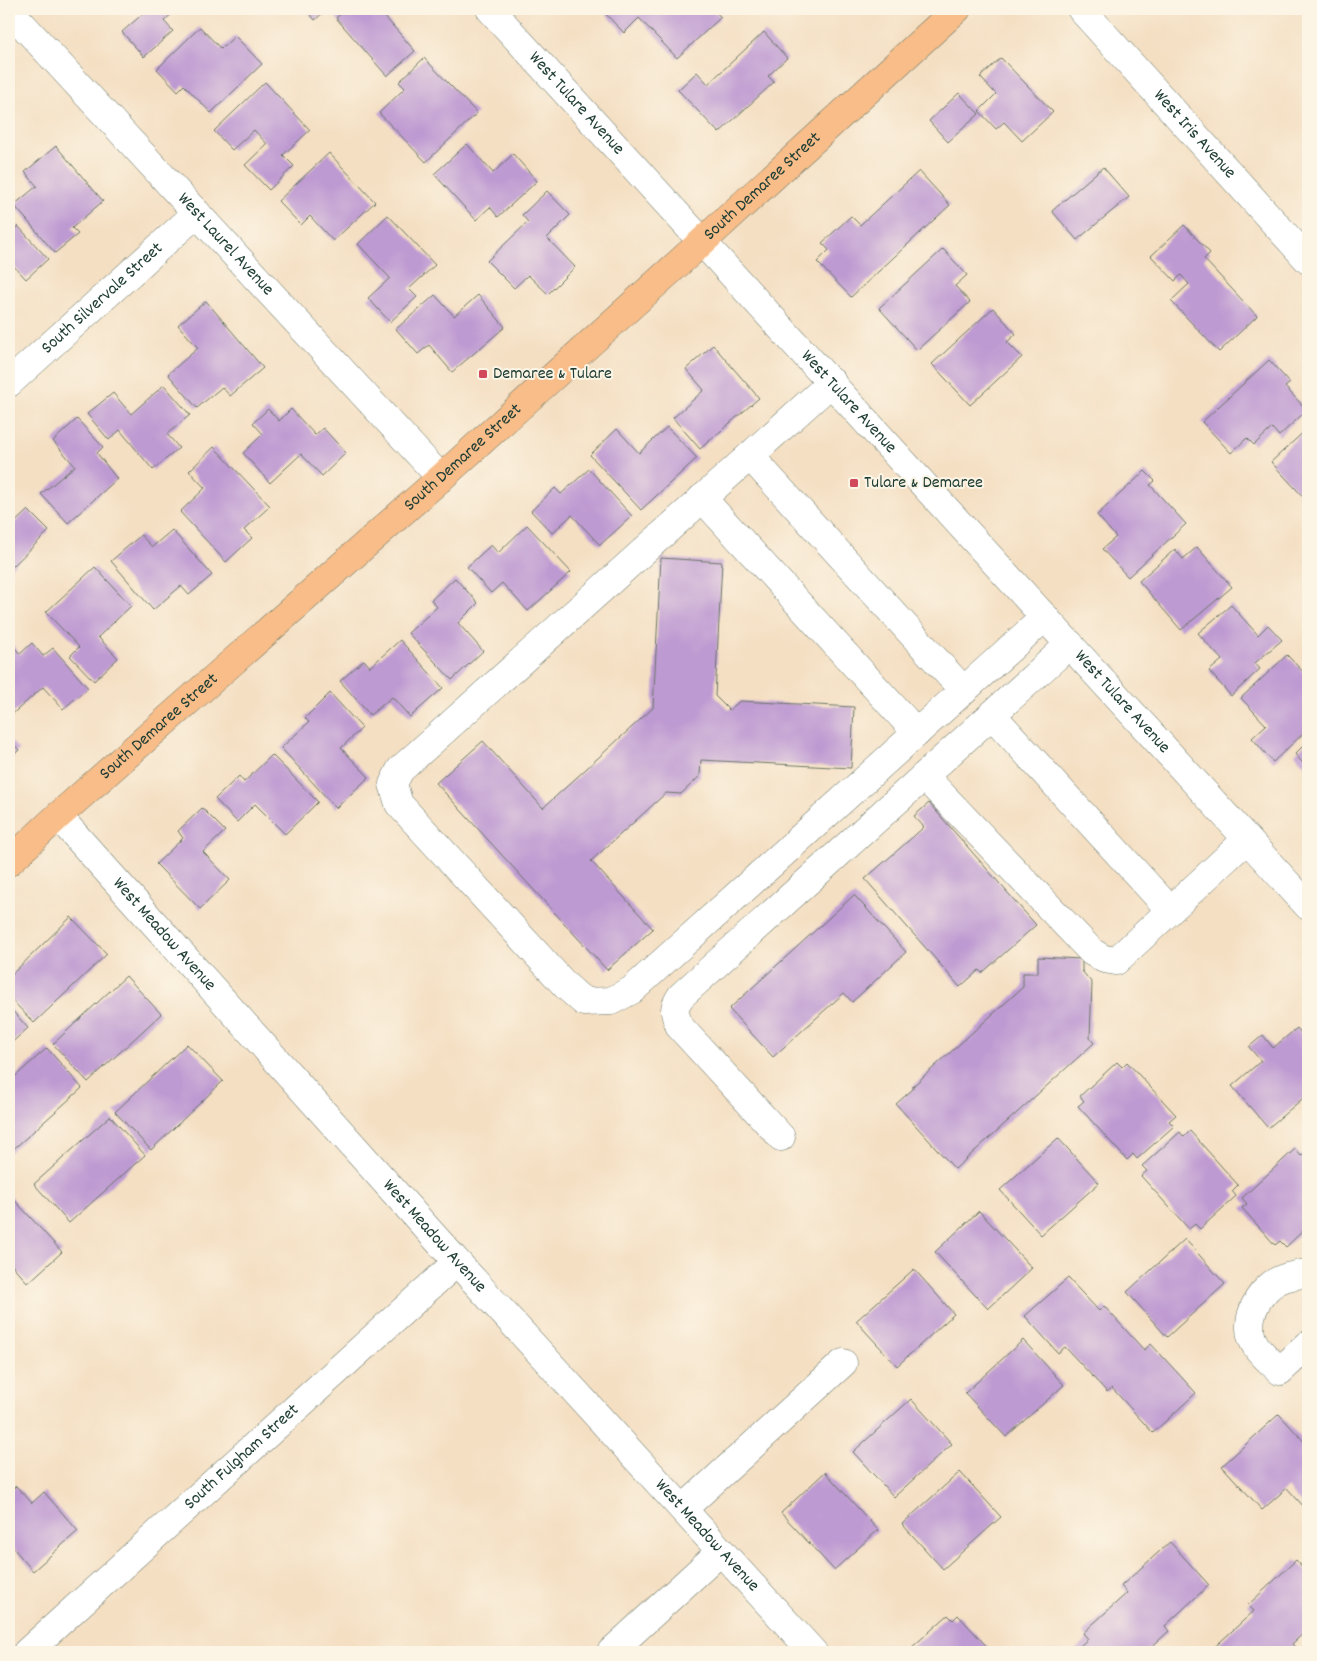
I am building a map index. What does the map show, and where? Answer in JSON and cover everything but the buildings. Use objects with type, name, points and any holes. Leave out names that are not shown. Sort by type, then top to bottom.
[{"type":"main road","name":"South Demaree Street","points":[[9,862],[58,816],[441,478],[957,9]]},
{"type":"street","name":"West Tulare Avenue","points":[[490,9],[1308,906]]},
{"type":"street","name":"West Iris Avenue","points":[[1080,9],[1308,260]]},
{"type":"street","name":"West Laurel Avenue","points":[[9,10],[441,478]]},
{"type":"street","name":"South Silvervale Street","points":[[9,383],[197,213]]},
{"type":"street","points":[[832,382],[400,770],[393,784],[400,804],[552,972],[584,1002],[611,1001],[632,990],[1046,617]]},
{"type":"street","points":[[750,456],[964,691]]},
{"type":"street","points":[[702,498],[917,733]]},
{"type":"street","points":[[781,1137],[680,1027],[674,1013],[675,1005],[681,996],[1070,644]]},
{"type":"street","points":[[992,714],[1170,910]]},
{"type":"street","points":[[924,776],[1092,952],[1104,959],[1116,961],[1247,839]]},
{"type":"street","name":"West Meadow Avenue","points":[[58,816],[457,1262],[813,1652]]},
{"type":"street","name":"South Fulgham Street","points":[[27,1652],[457,1262]]},
{"type":"street","points":[[1308,1273],[1288,1276],[1269,1286],[1254,1306],[1249,1324],[1255,1345],[1280,1371],[1308,1345]]},
{"type":"street","points":[[683,1509],[843,1363]]},
{"type":"street","points":[[611,1652],[721,1551]]},
{"type":"place","name":"Demaree & Tulare","points":[[483,374]]},
{"type":"place","name":"Tulare & Demaree","points":[[854,483]]}]
